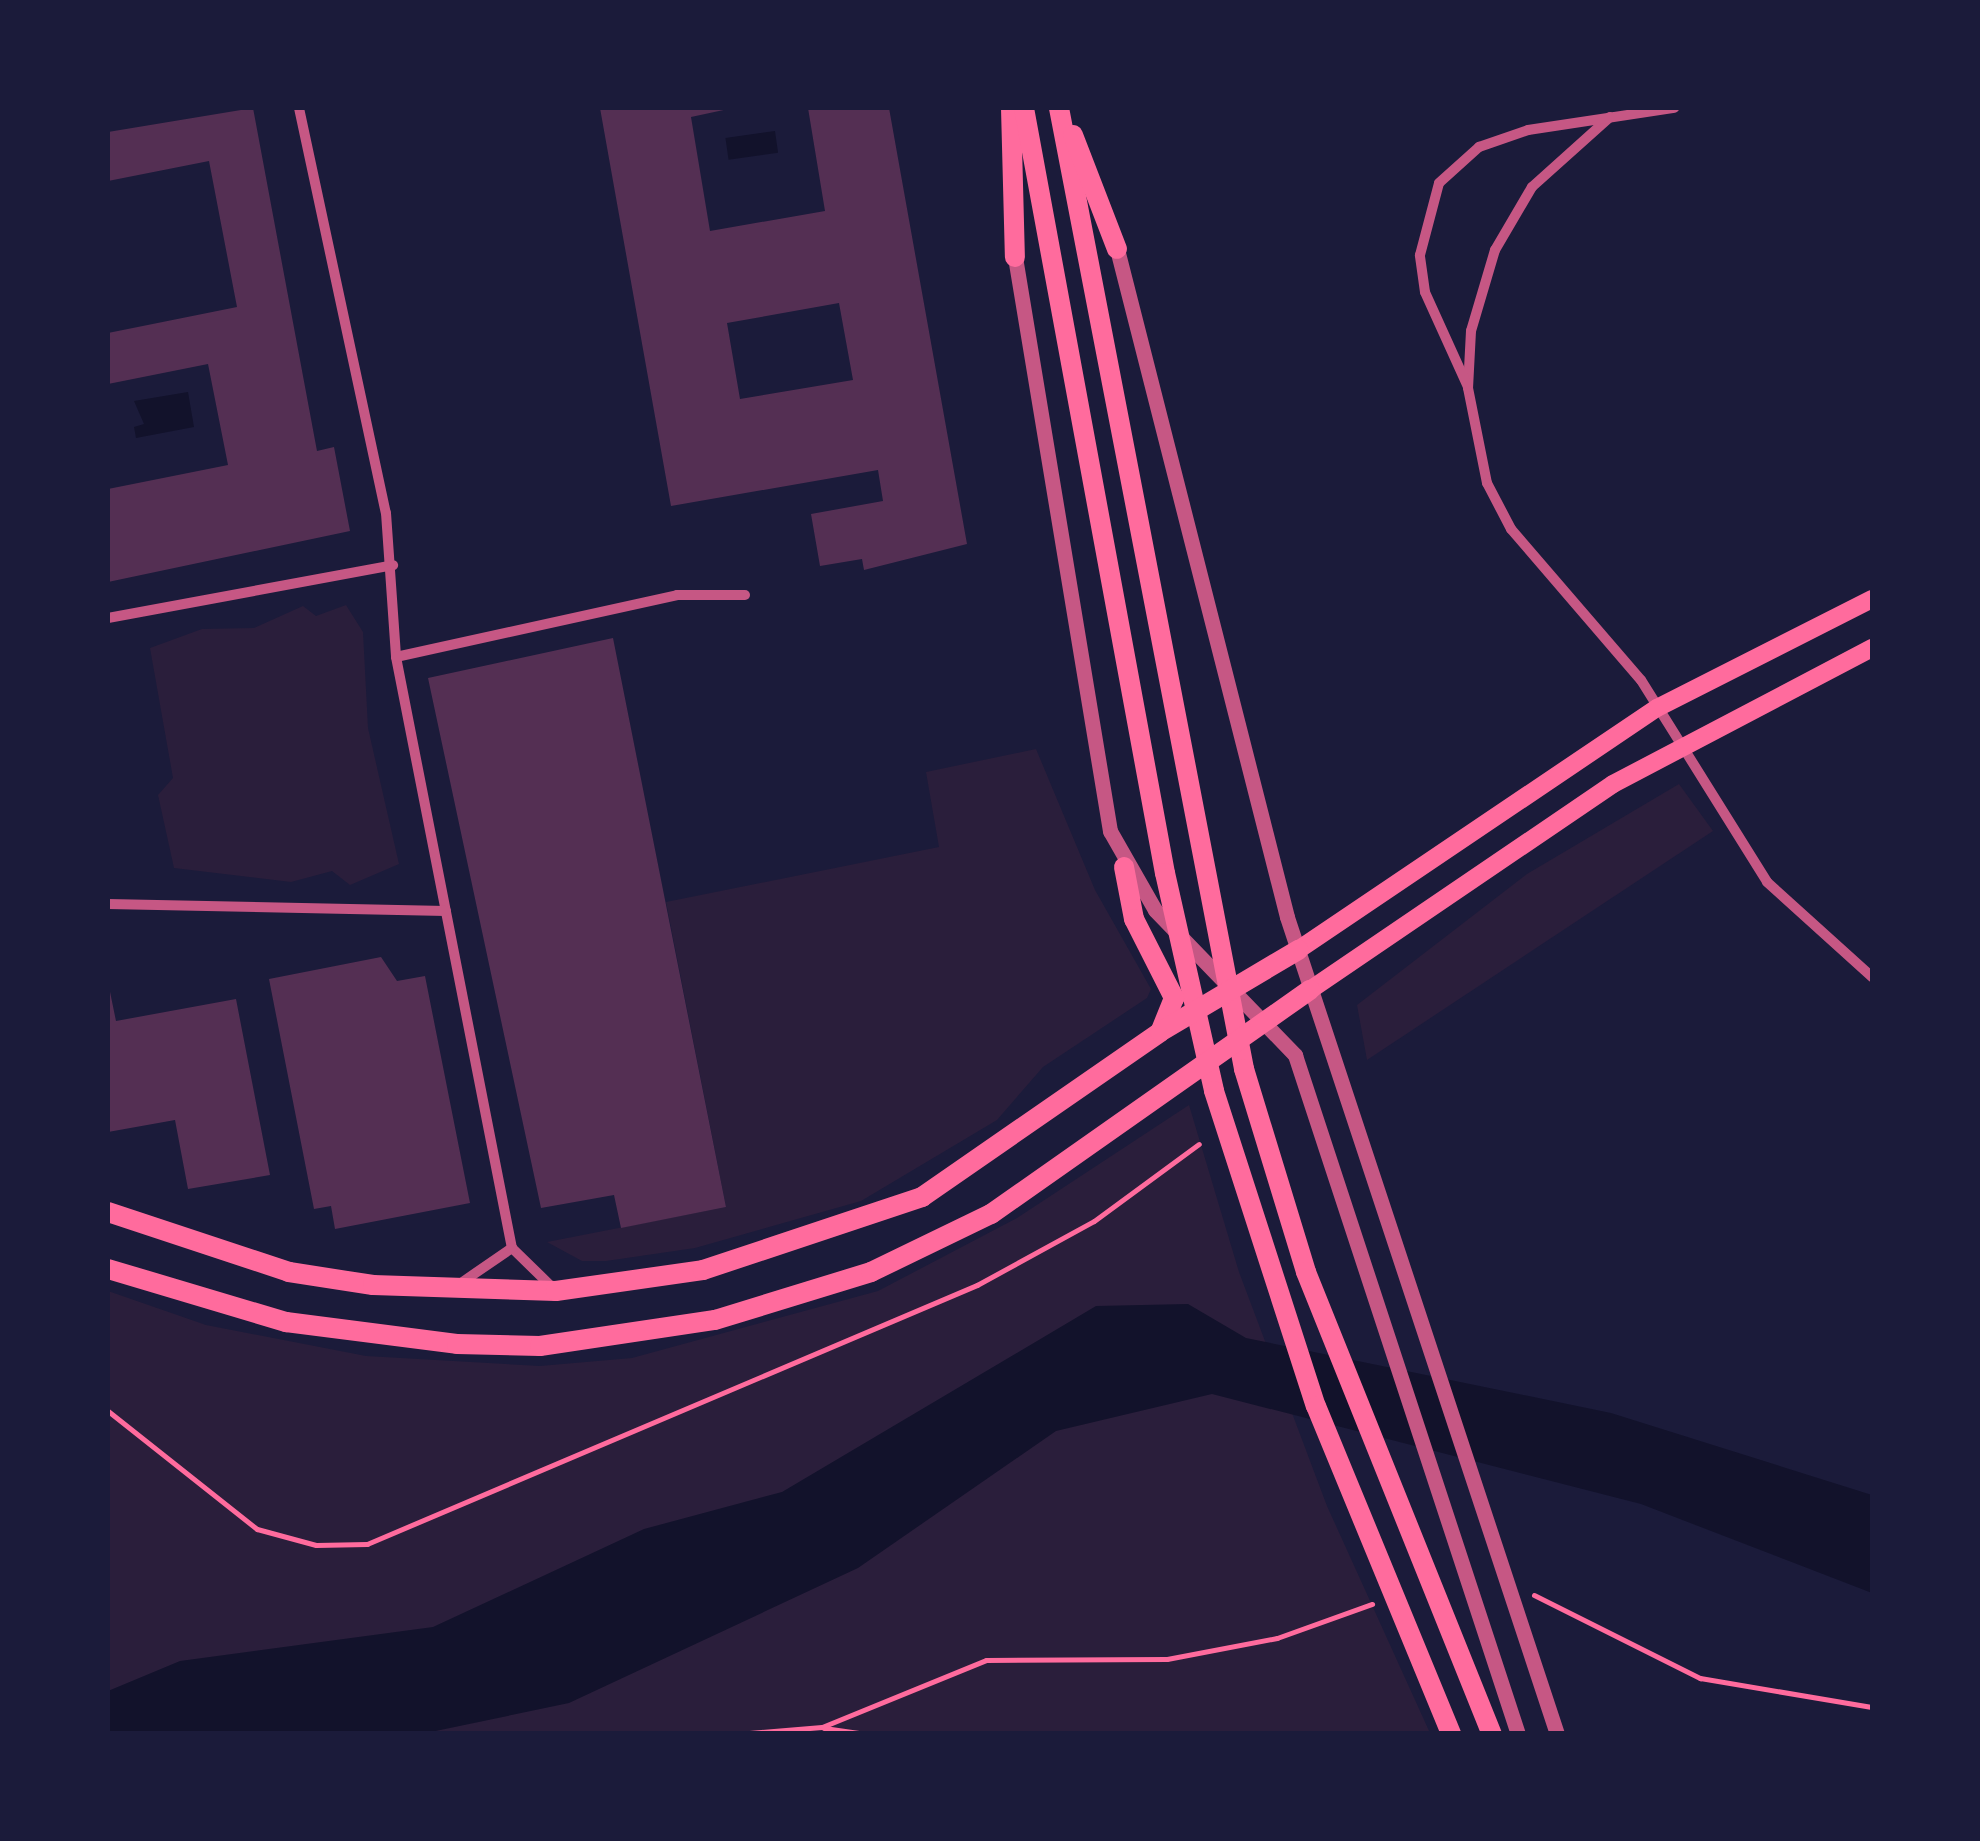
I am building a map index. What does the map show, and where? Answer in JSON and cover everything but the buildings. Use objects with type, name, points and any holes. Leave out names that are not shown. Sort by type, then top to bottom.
[{"type":"main road","points":[[1012,108],[1016,257]]},
{"type":"main road","points":[[1024,108],[1164,873],[1240,1181],[1316,1406],[1451,1734]]},
{"type":"main road","points":[[1060,108],[1117,249]]},
{"type":"main road","points":[[1060,108],[1198,851],[1270,1166],[1351,1392],[1492,1734]]},
{"type":"main road","points":[[108,1212],[289,1272],[436,1291],[556,1291],[703,1270],[884,1214],[983,1159],[1160,1032],[1298,950],[1657,708],[1872,599]]},
{"type":"main road","points":[[108,1269],[286,1322],[457,1344],[558,1344],[715,1320],[871,1272],[990,1214],[1310,990],[1680,746],[1872,648]]},
{"type":"main road","points":[[1124,867],[1134,919],[1174,998],[1160,1032]]},
{"type":"street","points":[[299,108],[394,565],[396,657],[512,1248],[556,1291]]},
{"type":"street","points":[[1674,108],[1610,117],[1479,146],[1439,183],[1420,255],[1425,292],[1468,388],[1487,483],[1511,530],[1602,628],[1767,882],[1872,977]]},
{"type":"street","points":[[1468,388],[1471,332],[1508,220],[1610,117]]},
{"type":"street","points":[[1117,249],[1298,950],[1558,1734]]},
{"type":"street","points":[[1016,257],[1079,682],[1124,867],[1268,1020],[1295,1055],[1498,1654],[1518,1734]]},
{"type":"street","points":[[108,618],[394,565]]},
{"type":"street","points":[[396,657],[677,595],[745,595]]},
{"type":"street","points":[[108,904],[446,911]]},
{"type":"street","points":[[436,1291],[483,1274],[512,1248]]},
{"type":"path","points":[[108,1410],[258,1529],[316,1546],[367,1544],[976,1285],[1094,1222],[1199,1144]]},
{"type":"path","points":[[1514,1589],[1700,1678],[1872,1707]]},
{"type":"path","points":[[822,1727],[986,1660],[1167,1659],[1277,1638],[1387,1598]]},
{"type":"path","points":[[738,1734],[822,1727],[866,1734]]},
{"type":"shaded area","points":[[775,131],[778,153],[729,160],[725,138]]},
{"type":"shaded area","points":[[188,392],[194,427],[136,438],[134,427],[144,424],[134,401]]},
{"type":"shaded area","points":[[346,605],[363,632],[368,728],[399,864],[350,885],[332,871],[291,882],[174,868],[158,795],[173,778],[150,648],[202,629],[254,628],[303,606],[316,616]]},
{"type":"shaded area","points":[[1036,749],[1095,890],[1151,989],[1147,998],[1043,1067],[997,1120],[861,1201],[695,1248],[606,1261],[582,1261],[547,1242],[726,1207],[666,902],[939,847],[926,772]]},
{"type":"shaded area","points":[[1679,784],[1713,831],[1367,1060],[1357,1005],[1527,874]]},
{"type":"shaded area","points":[[1189,1105],[1239,1272],[1327,1506],[1430,1733],[108,1733],[108,1291],[206,1325],[366,1356],[540,1366],[632,1358],[878,1291],[1017,1218]]},
{"type":"shaded area","points":[[1188,1304],[1246,1338],[1611,1413],[1872,1495],[1872,1593],[1641,1504],[1212,1394],[1056,1431],[858,1568],[569,1703],[426,1733],[108,1734],[108,1691],[180,1661],[433,1627],[644,1529],[782,1492],[1096,1306]]}]
